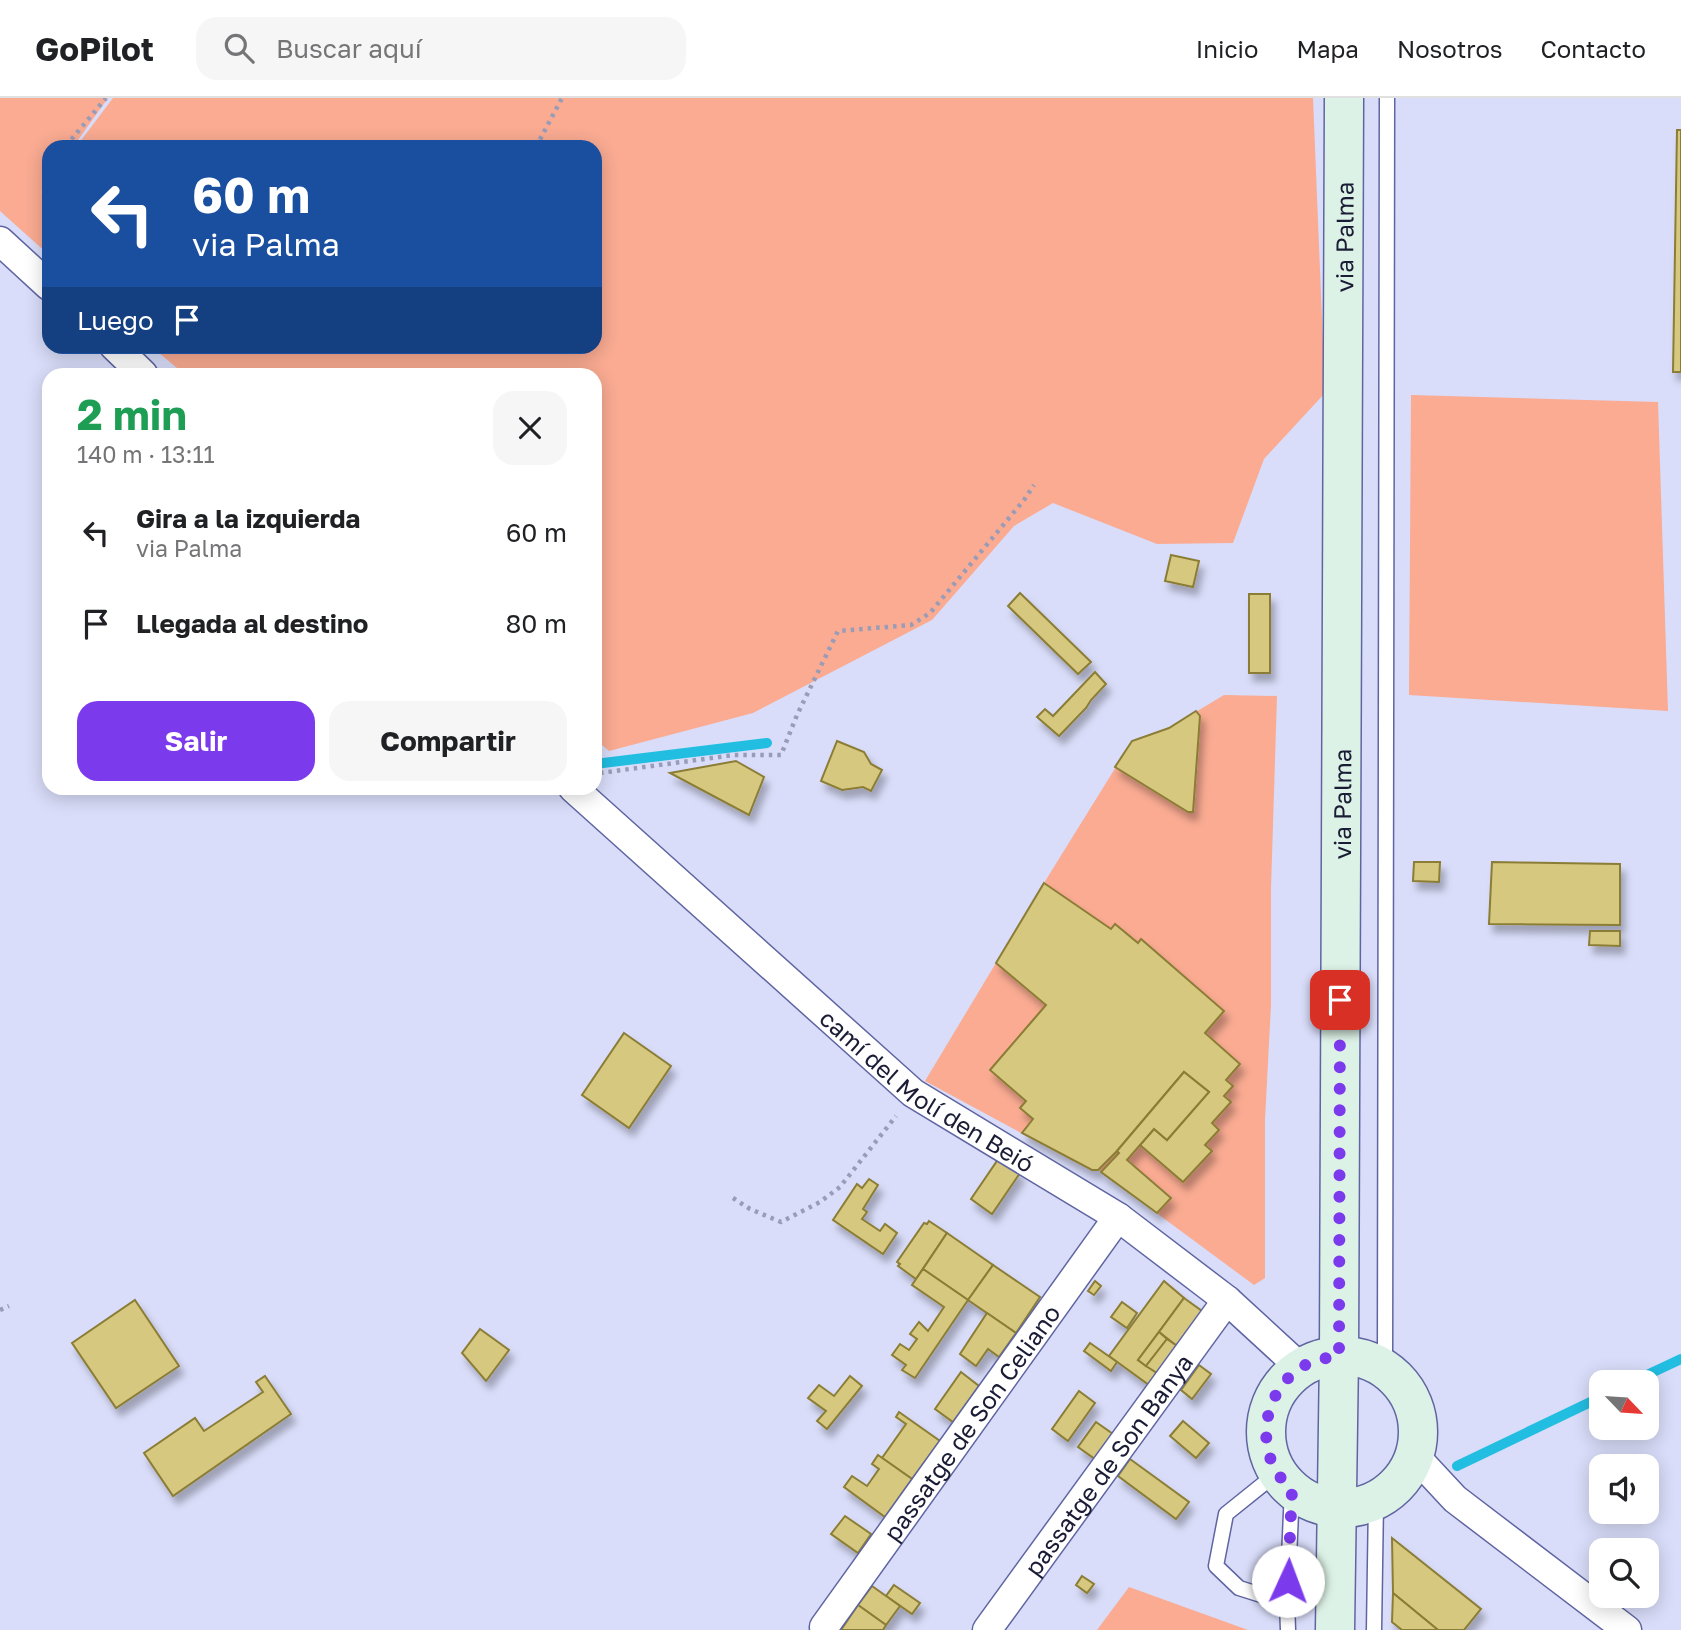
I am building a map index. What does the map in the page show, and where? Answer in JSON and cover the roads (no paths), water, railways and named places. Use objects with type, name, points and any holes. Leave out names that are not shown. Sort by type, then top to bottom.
[{"type":"main road","name":"via Palma","points":[[1335,1630],[1339,1356],[1344,98]]},
{"type":"main road","points":[[1339,1356],[1363,1359],[1385,1369],[1403,1386],[1415,1407],[1419,1432],[1415,1456],[1406,1474],[1393,1490],[1376,1501],[1337,1509],[1313,1503],[1284,1481],[1268,1451],[1266,1427],[1271,1404],[1283,1384],[1301,1367],[1319,1359],[1339,1356]]},
{"type":"street","points":[[5,255],[42,281]]},
{"type":"street","points":[[122,354],[137,368]]},
{"type":"street","name":"camí del Molí den Beió","points":[[581,795],[913,1093],[1118,1217],[1227,1300],[1301,1367]]},
{"type":"street","name":"passatge de Son Celiano","points":[[824,1627],[1118,1217]]},
{"type":"street","name":"passatge de Son Banya","points":[[987,1630],[1227,1300]]},
{"type":"street","points":[[1415,1456],[1455,1499],[1628,1630]]},
{"type":"lane","points":[[1385,1369],[1387,98]]},
{"type":"lane","points":[[1287,1603],[1239,1588],[1216,1566],[1226,1514],[1284,1481],[1287,1603],[1287,1630]]},
{"type":"lane","points":[[1374,1630],[1376,1501]]},
{"type":"waterway","points":[[602,763],[767,743]]},
{"type":"waterway","points":[[1658,1370],[1681,1359]]},
{"type":"waterway","points":[[1457,1466],[1589,1403]]}]
